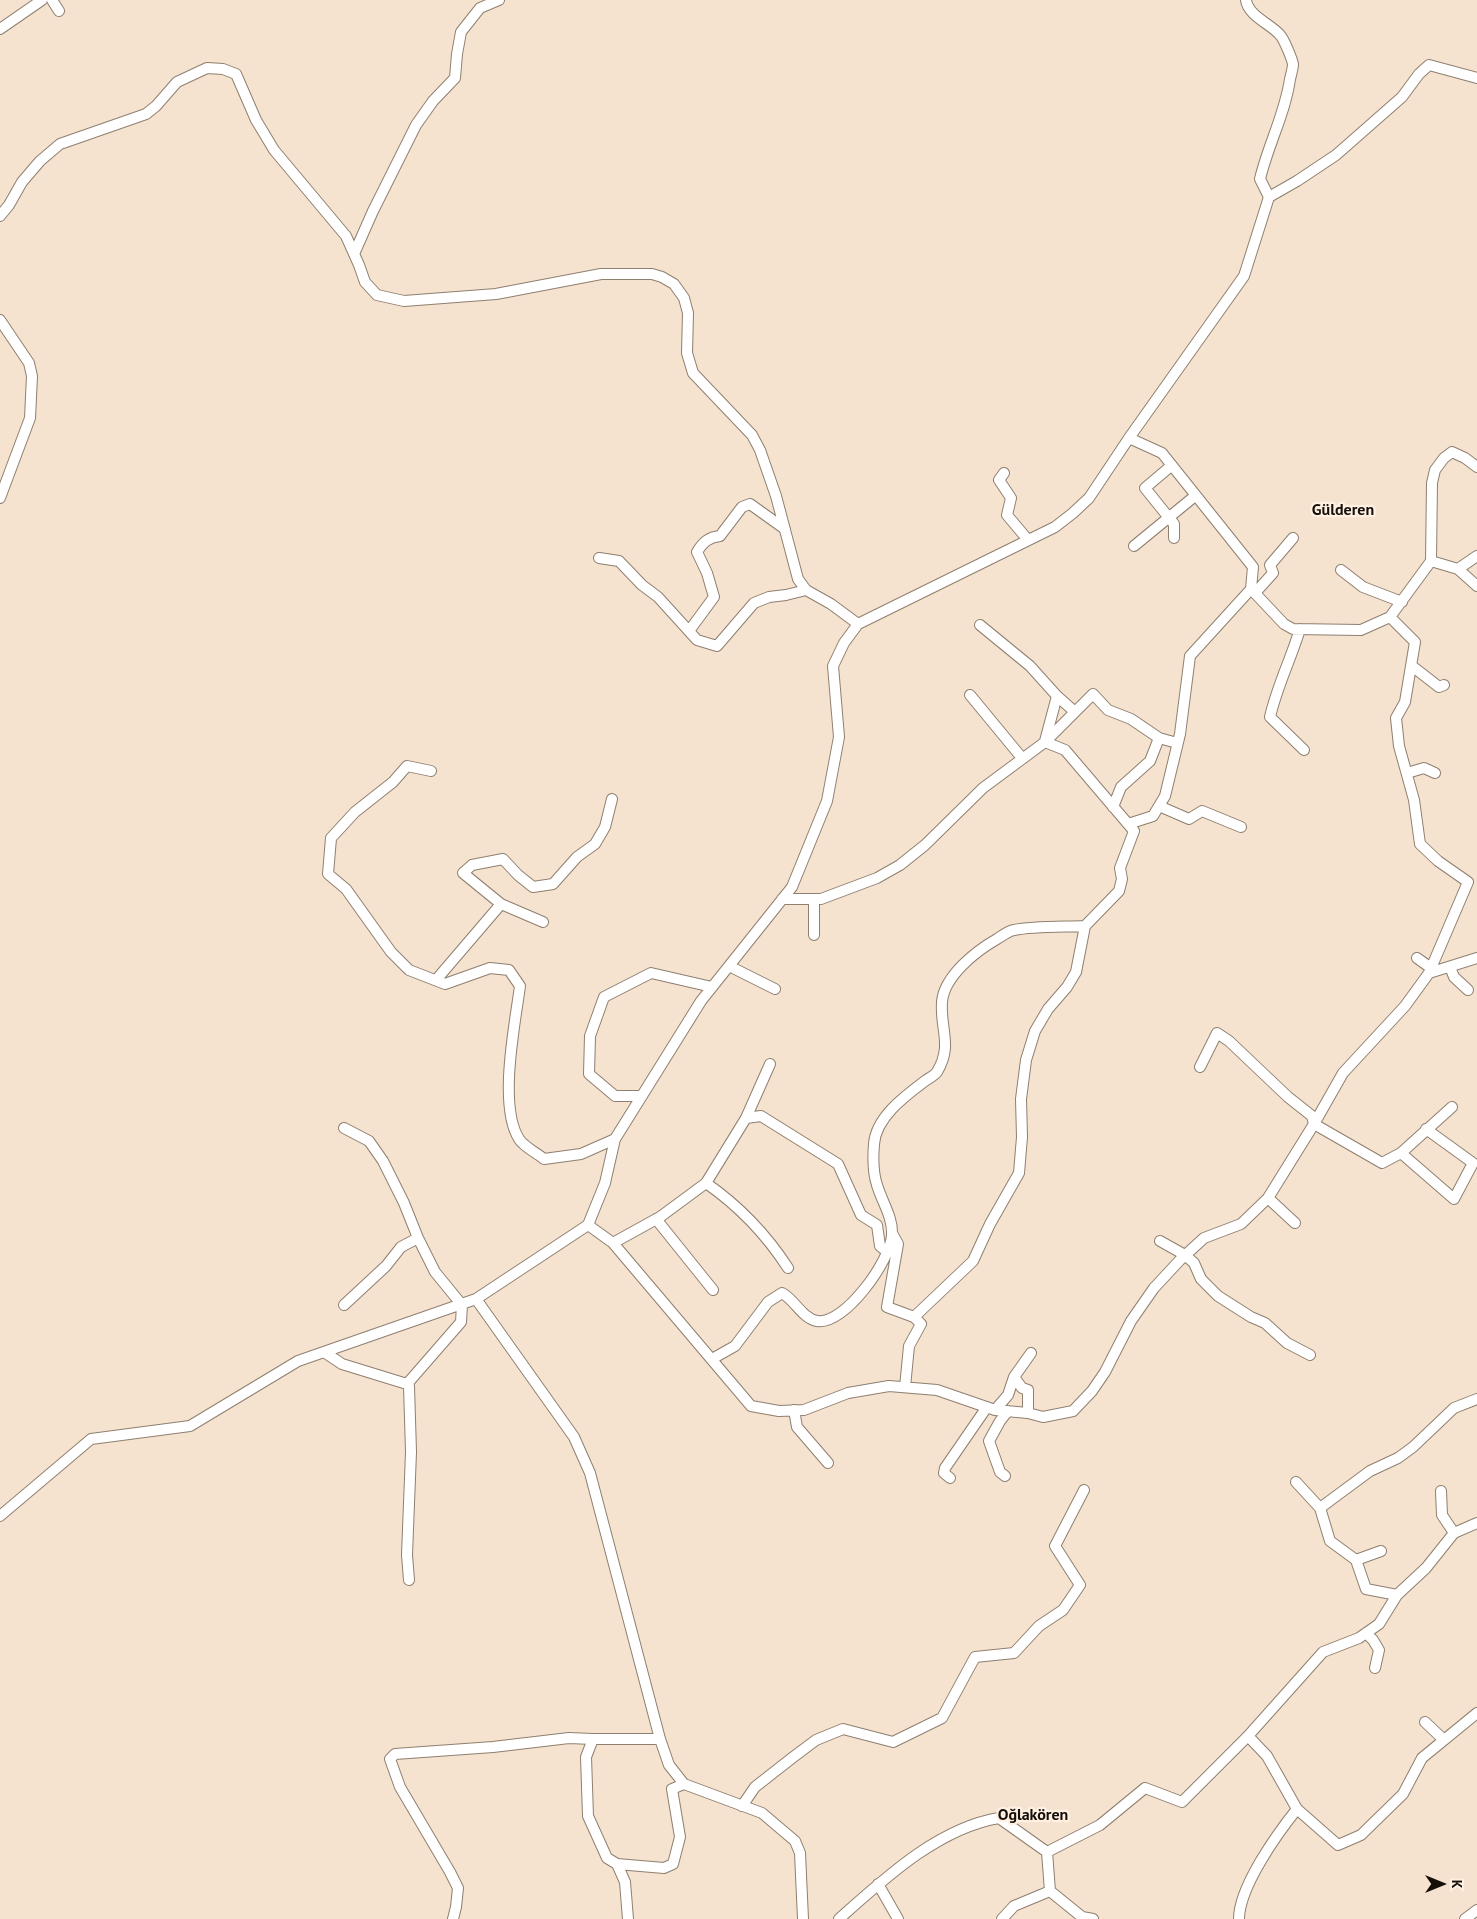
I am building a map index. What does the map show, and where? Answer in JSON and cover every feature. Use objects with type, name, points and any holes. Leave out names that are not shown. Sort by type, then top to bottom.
[{"type":"street","points":[[0,29],[42,0]]},
{"type":"street","points":[[52,0],[59,11]]},
{"type":"street","points":[[354,254],[373,211],[416,125],[433,101],[455,78],[461,32],[480,8],[499,0]]},
{"type":"street","points":[[1246,0],[1247,5],[1259,18],[1281,36],[1293,64],[1288,94],[1276,132],[1265,158],[1260,179],[1269,197]]},
{"type":"street","points":[[0,1516],[91,1439],[190,1426],[298,1361],[476,1299],[588,1225],[605,1184],[615,1139],[701,1002],[792,887],[827,801],[839,737],[834,666],[844,643],[858,624],[1055,527],[1073,513],[1089,498],[1129,438],[1244,276],[1269,197],[1297,181],[1336,154],[1402,97],[1428,65],[1477,78]]},
{"type":"street","points":[[0,216],[9,206],[22,182],[40,161],[60,144],[146,114],[156,106],[177,82],[207,68],[223,69],[236,74],[256,120],[274,150],[346,236],[365,282],[377,295],[404,301],[496,294],[601,274],[652,274],[674,284],[684,298],[688,313],[687,353],[693,373],[752,434],[766,465],[798,579],[806,590],[831,604],[858,624]]},
{"type":"street","points":[[0,320],[29,364],[32,376],[30,418],[0,498]]},
{"type":"street","points":[[1129,438],[1162,453],[1253,567],[1253,591],[1284,624],[1293,629],[1361,630],[1390,617],[1431,560],[1432,484],[1435,470],[1444,458],[1452,452],[1465,458],[1477,468]]},
{"type":"street","points":[[1171,466],[1146,488],[1174,524],[1174,538]]},
{"type":"street","points":[[1004,473],[1000,480],[1011,498],[1007,515],[1028,540]]},
{"type":"street","points":[[1134,546],[1195,496]]},
{"type":"street","points":[[689,632],[714,597],[707,572],[697,552],[700,546],[710,537],[720,536],[742,507],[750,504],[785,529]]},
{"type":"street","points":[[1128,824],[1153,816],[1165,796],[1178,743],[1190,656],[1273,573],[1270,565],[1293,538]]},
{"type":"street","points":[[1458,569],[1477,556]]},
{"type":"street","points":[[599,558],[619,561],[642,585],[658,596],[697,640],[717,646],[754,603],[769,597],[806,590]]},
{"type":"street","points":[[1431,560],[1458,569],[1477,586]]},
{"type":"street","points":[[1341,570],[1363,587],[1402,602]]},
{"type":"street","points":[[588,1225],[613,1243],[751,1406],[779,1411],[804,1410],[848,1393],[889,1386],[937,1390],[991,1409],[1028,1412],[1043,1417],[1074,1411],[1092,1392],[1105,1372],[1131,1321],[1154,1288],[1204,1238],[1241,1224],[1268,1198],[1343,1073],[1405,1006],[1430,971],[1472,882],[1438,861],[1420,844],[1414,800],[1398,746],[1396,718],[1405,702],[1415,642],[1390,617]]},
{"type":"street","points":[[980,625],[1030,666],[1057,696],[1075,712]]},
{"type":"street","points":[[1300,629],[1291,659],[1276,691],[1270,716],[1304,750]]},
{"type":"street","points":[[1412,666],[1439,686],[1444,685]]},
{"type":"street","points":[[782,899],[822,899],[877,878],[900,864],[926,845],[983,788],[1045,742],[1093,694],[1108,710],[1131,719],[1159,738],[1178,743]]},
{"type":"street","points":[[970,695],[1022,758]]},
{"type":"street","points":[[1045,742],[1057,696]]},
{"type":"street","points":[[1113,807],[1121,787],[1150,761],[1159,738]]},
{"type":"street","points":[[914,1318],[973,1261],[990,1224],[1019,1173],[1022,1137],[1021,1099],[1026,1060],[1035,1031],[1048,1009],[1076,972],[1085,926],[1118,891],[1122,879],[1120,868],[1134,831],[1065,750],[1045,742]]},
{"type":"street","points":[[431,771],[407,766],[393,782],[355,812],[331,838],[328,874],[346,889],[391,952],[409,970],[445,984],[490,968],[509,970],[520,986],[508,1078],[511,1118],[520,1140],[544,1159],[581,1154],[615,1139]]},
{"type":"street","points":[[1407,773],[1424,768],[1435,773]]},
{"type":"street","points":[[543,922],[501,904],[463,873],[472,865],[503,859],[518,876],[533,887],[553,884],[577,857],[595,844],[604,826],[612,799]]},
{"type":"street","points":[[1159,806],[1189,819],[1202,811],[1240,827]]},
{"type":"street","points":[[814,899],[814,936]]},
{"type":"street","points":[[436,980],[501,904]]},
{"type":"street","points":[[712,1359],[735,1346],[768,1302],[782,1293],[790,1298],[806,1316],[815,1320],[829,1320],[855,1301],[883,1260],[892,1237],[891,1222],[874,1174],[874,1143],[882,1121],[901,1102],[935,1074],[943,1060],[946,1050],[942,1004],[943,996],[951,981],[964,963],[980,949],[1012,930],[1085,926]]},
{"type":"street","points":[[1417,958],[1430,971]]},
{"type":"street","points":[[1430,971],[1477,958]]},
{"type":"street","points":[[729,966],[774,989]]},
{"type":"street","points":[[1450,966],[1454,977],[1468,990]]},
{"type":"street","points":[[642,1096],[615,1096],[589,1074],[590,1036],[604,997],[651,973],[712,987]]},
{"type":"street","points":[[1200,1067],[1217,1033],[1229,1041],[1288,1097],[1312,1116],[1314,1124],[1382,1163],[1401,1153],[1452,1107]]},
{"type":"street","points":[[613,1243],[656,1220],[706,1183],[746,1118],[770,1064]]},
{"type":"street","points":[[746,1118],[761,1116],[838,1164],[861,1215],[877,1225],[880,1246],[886,1251]]},
{"type":"street","points":[[344,1128],[369,1141],[404,1202],[418,1238],[435,1272],[462,1305],[461,1322],[408,1384]]},
{"type":"street","points":[[1401,1153],[1454,1200],[1473,1163],[1426,1129]]},
{"type":"street","points":[[706,1183],[725,1196],[764,1234],[788,1268]]},
{"type":"street","points":[[1268,1198],[1295,1223]]},
{"type":"street","points":[[656,1220],[713,1290]]},
{"type":"street","points":[[892,1233],[898,1244],[887,1307],[914,1318],[921,1324],[909,1346],[904,1387]]},
{"type":"street","points":[[344,1305],[386,1266],[402,1247],[418,1238]]},
{"type":"street","points":[[1160,1241],[1185,1255],[1194,1263],[1201,1279],[1218,1296],[1265,1324],[1287,1343],[1310,1355]]},
{"type":"street","points":[[476,1299],[574,1437],[590,1473],[660,1739],[669,1765],[684,1784],[762,1813],[795,1841],[800,1852],[803,1919]]},
{"type":"street","points":[[324,1352],[342,1364],[408,1384]]},
{"type":"street","points":[[950,1478],[944,1473],[945,1468],[991,1409],[1008,1395],[1014,1377],[1031,1353]]},
{"type":"street","points":[[1014,1377],[1022,1388],[1028,1390],[1028,1412]]},
{"type":"street","points":[[408,1384],[410,1391],[411,1452],[407,1555],[408,1580]]},
{"type":"street","points":[[1320,1508],[1370,1471],[1398,1458],[1413,1447],[1454,1408],[1477,1399]]},
{"type":"street","points":[[794,1410],[797,1428],[828,1462]]},
{"type":"street","points":[[1006,1476],[1000,1472],[989,1441],[1008,1411]]},
{"type":"street","points":[[1296,1482],[1320,1508],[1330,1541],[1356,1560],[1366,1590],[1397,1595]]},
{"type":"street","points":[[742,1806],[756,1787],[816,1740],[843,1729],[892,1742],[942,1718],[976,1657],[1014,1653],[1039,1626],[1063,1610],[1080,1585],[1055,1546],[1084,1490]]},
{"type":"street","points":[[1441,1491],[1442,1515],[1454,1533]]},
{"type":"street","points":[[1047,1852],[1100,1825],[1145,1788],[1182,1802],[1248,1736],[1323,1652],[1359,1638],[1379,1624],[1397,1595],[1426,1568],[1454,1533],[1477,1523]]},
{"type":"street","points":[[1356,1560],[1381,1550]]},
{"type":"street","points":[[1366,1633],[1379,1650],[1375,1668]]},
{"type":"street","points":[[1248,1736],[1267,1756],[1297,1809],[1338,1845],[1361,1835],[1403,1794],[1422,1758],[1477,1713]]},
{"type":"street","points":[[1425,1722],[1444,1740]]},
{"type":"street","points":[[453,1919],[458,1888],[400,1787],[390,1759],[396,1754],[493,1747],[568,1738],[660,1739]]},
{"type":"street","points":[[593,1739],[586,1757],[588,1816],[607,1858],[616,1864],[664,1868],[673,1864],[680,1837],[672,1789],[684,1784]]},
{"type":"street","points":[[1239,1919],[1239,1908],[1245,1893],[1268,1848],[1297,1809]]},
{"type":"street","points":[[840,1919],[878,1884],[938,1841],[968,1825],[983,1820],[999,1818],[1047,1852]]},
{"type":"street","points":[[1047,1852],[1050,1891],[1082,1917],[1093,1919]]},
{"type":"street","points":[[616,1864],[625,1882],[628,1919]]},
{"type":"street","points":[[878,1884],[898,1919]]},
{"type":"street","points":[[1002,1919],[1014,1906],[1050,1891]]},
{"type":"street","points":[[1465,1919],[1477,1910]]},
{"type":"district","name":"Gülderen","points":[[1343,510]]},
{"type":"district","name":"Oğlakören","points":[[1033,1815]]}]
